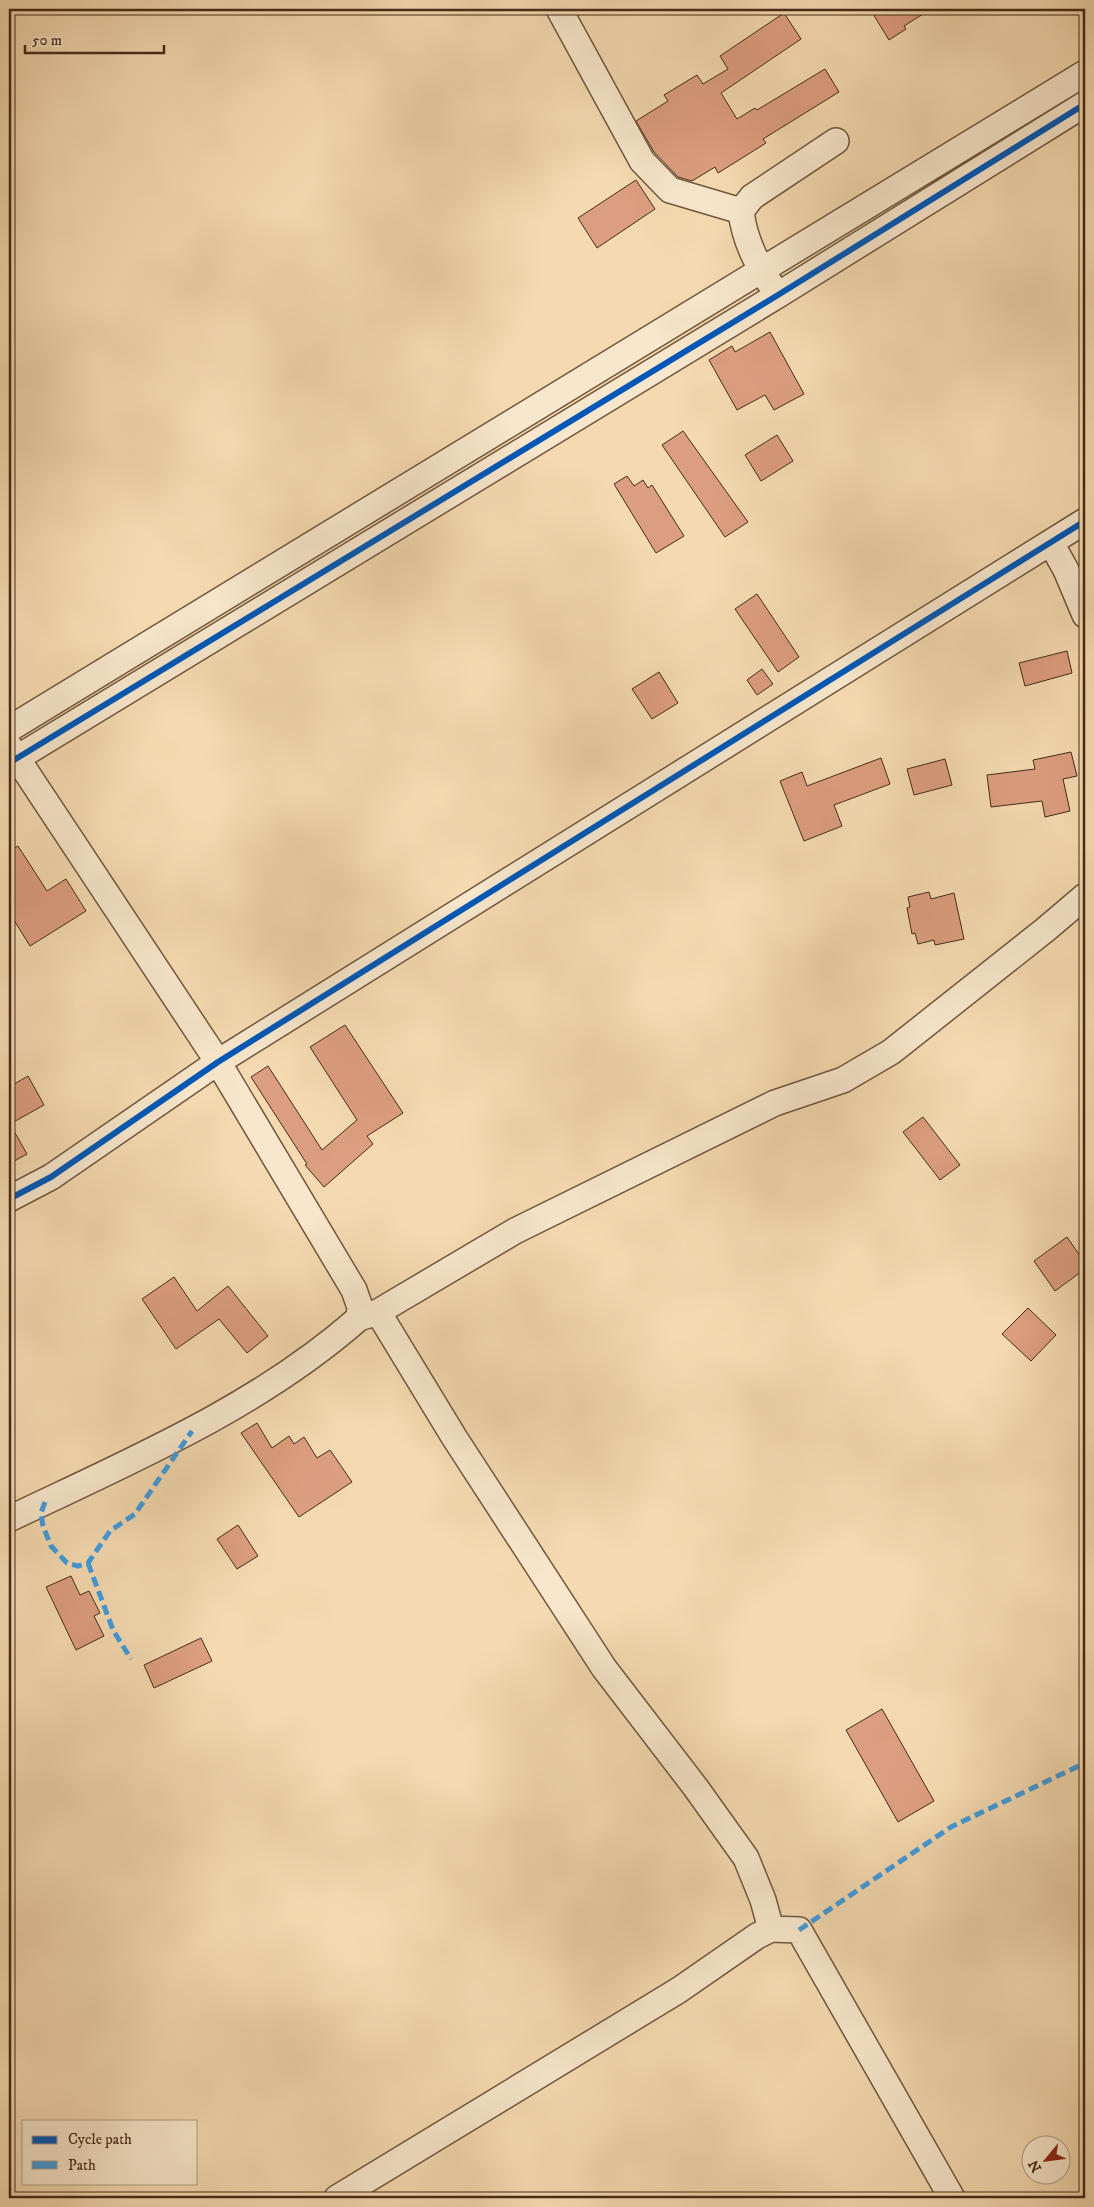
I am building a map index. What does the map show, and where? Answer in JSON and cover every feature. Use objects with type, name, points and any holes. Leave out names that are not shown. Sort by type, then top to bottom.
[{"type":"street","points":[[559,9],[642,161],[670,190],[741,211]]},
{"type":"street","points":[[9,729],[1085,73]]},
{"type":"street","points":[[772,1929],[763,1900],[746,1858],[696,1788],[604,1668],[454,1437],[368,1315],[360,1307],[354,1290],[218,1062],[11,756],[778,295],[1085,104]]},
{"type":"street","points":[[778,295],[761,270],[743,228],[741,211],[752,197],[836,141]]},
{"type":"street","points":[[9,1199],[51,1177],[218,1062],[1085,521]]},
{"type":"street","points":[[1051,543],[1066,570],[1085,616]]},
{"type":"street","points":[[9,1519],[192,1431],[295,1367],[368,1315],[515,1231],[775,1103],[843,1080],[891,1052],[1085,896]]},
{"type":"street","points":[[337,2198],[679,1990],[757,1936],[772,1929],[799,1930],[952,2198]]},
{"type":"building","points":[[870,9],[931,9],[904,26],[906,29],[889,40]]},
{"type":"building","points":[[784,13],[801,39],[721,93],[737,119],[755,108],[757,110],[825,69],[839,92],[763,139],[766,143],[718,173],[715,167],[692,181],[678,177],[654,152],[636,121],[668,101],[664,95],[697,75],[703,84],[728,69],[720,56]]},
{"type":"building","points":[[636,180],[655,209],[597,248],[578,218]]},
{"type":"building","points":[[770,332],[804,394],[774,410],[765,395],[737,410],[709,360],[732,346],[735,352]]},
{"type":"building","points":[[683,431],[748,522],[725,537],[662,445]]},
{"type":"building","points":[[777,435],[793,461],[761,481],[745,455]]},
{"type":"building","points":[[627,476],[634,486],[643,480],[648,488],[652,485],[684,536],[656,553],[614,484]]},
{"type":"building","points":[[757,594],[799,657],[778,672],[735,609]]},
{"type":"building","points":[[1067,651],[1072,673],[1025,686],[1019,663]]},
{"type":"building","points":[[762,669],[773,684],[757,695],[747,680]]},
{"type":"building","points":[[659,672],[678,703],[652,719],[632,689]]},
{"type":"building","points":[[1071,752],[1077,776],[1063,779],[1070,811],[1045,817],[1042,801],[991,807],[987,775],[1035,769],[1033,760]]},
{"type":"building","points":[[881,758],[890,784],[834,805],[842,826],[804,841],[780,781],[802,772],[807,786]]},
{"type":"building","points":[[945,759],[952,785],[914,795],[907,769]]},
{"type":"building","points":[[18,846],[47,891],[66,879],[86,911],[30,946],[9,912],[9,851]]},
{"type":"building","points":[[929,892],[931,899],[954,893],[964,939],[935,945],[934,940],[918,944],[915,933],[912,934],[907,908],[910,907],[908,897]]},
{"type":"building","points":[[345,1025],[403,1113],[367,1136],[373,1144],[324,1187],[305,1165],[307,1164],[251,1077],[268,1066],[322,1150],[357,1120],[310,1047]]},
{"type":"building","points":[[28,1076],[44,1105],[10,1124],[27,1154],[9,1164],[9,1087]]},
{"type":"building","points":[[923,1117],[960,1165],[940,1180],[903,1132]]},
{"type":"building","points":[[1067,1237],[1085,1263],[1085,1269],[1055,1291],[1034,1261]]},
{"type":"building","points":[[174,1277],[197,1311],[228,1286],[268,1336],[247,1353],[219,1319],[176,1349],[142,1299]]},
{"type":"building","points":[[1028,1308],[1056,1335],[1031,1361],[1002,1334]]},
{"type":"building","points":[[257,1423],[272,1448],[289,1436],[294,1444],[304,1437],[317,1458],[330,1450],[352,1482],[299,1517],[241,1433]]},
{"type":"building","points":[[238,1525],[258,1556],[237,1569],[217,1539]]},
{"type":"building","points":[[71,1576],[80,1595],[89,1591],[100,1613],[94,1616],[104,1636],[76,1650],[46,1587]]},
{"type":"building","points":[[201,1638],[212,1661],[154,1688],[144,1665]]},
{"type":"building","points":[[882,1709],[934,1801],[898,1822],[846,1730]]},
{"type":"marked path","points":[[45,1502],[41,1513],[43,1526],[51,1546],[67,1563],[78,1566],[88,1563],[110,1531],[135,1514],[192,1431]]},
{"type":"marked path","points":[[88,1563],[113,1630],[131,1659]]},
{"type":"marked path","points":[[799,1930],[951,1827],[1085,1763]]},
{"type":"cycle path","points":[[9,763],[778,295],[1085,104]]},
{"type":"cycle path","points":[[9,1199],[51,1177],[218,1062],[1085,521]]}]
